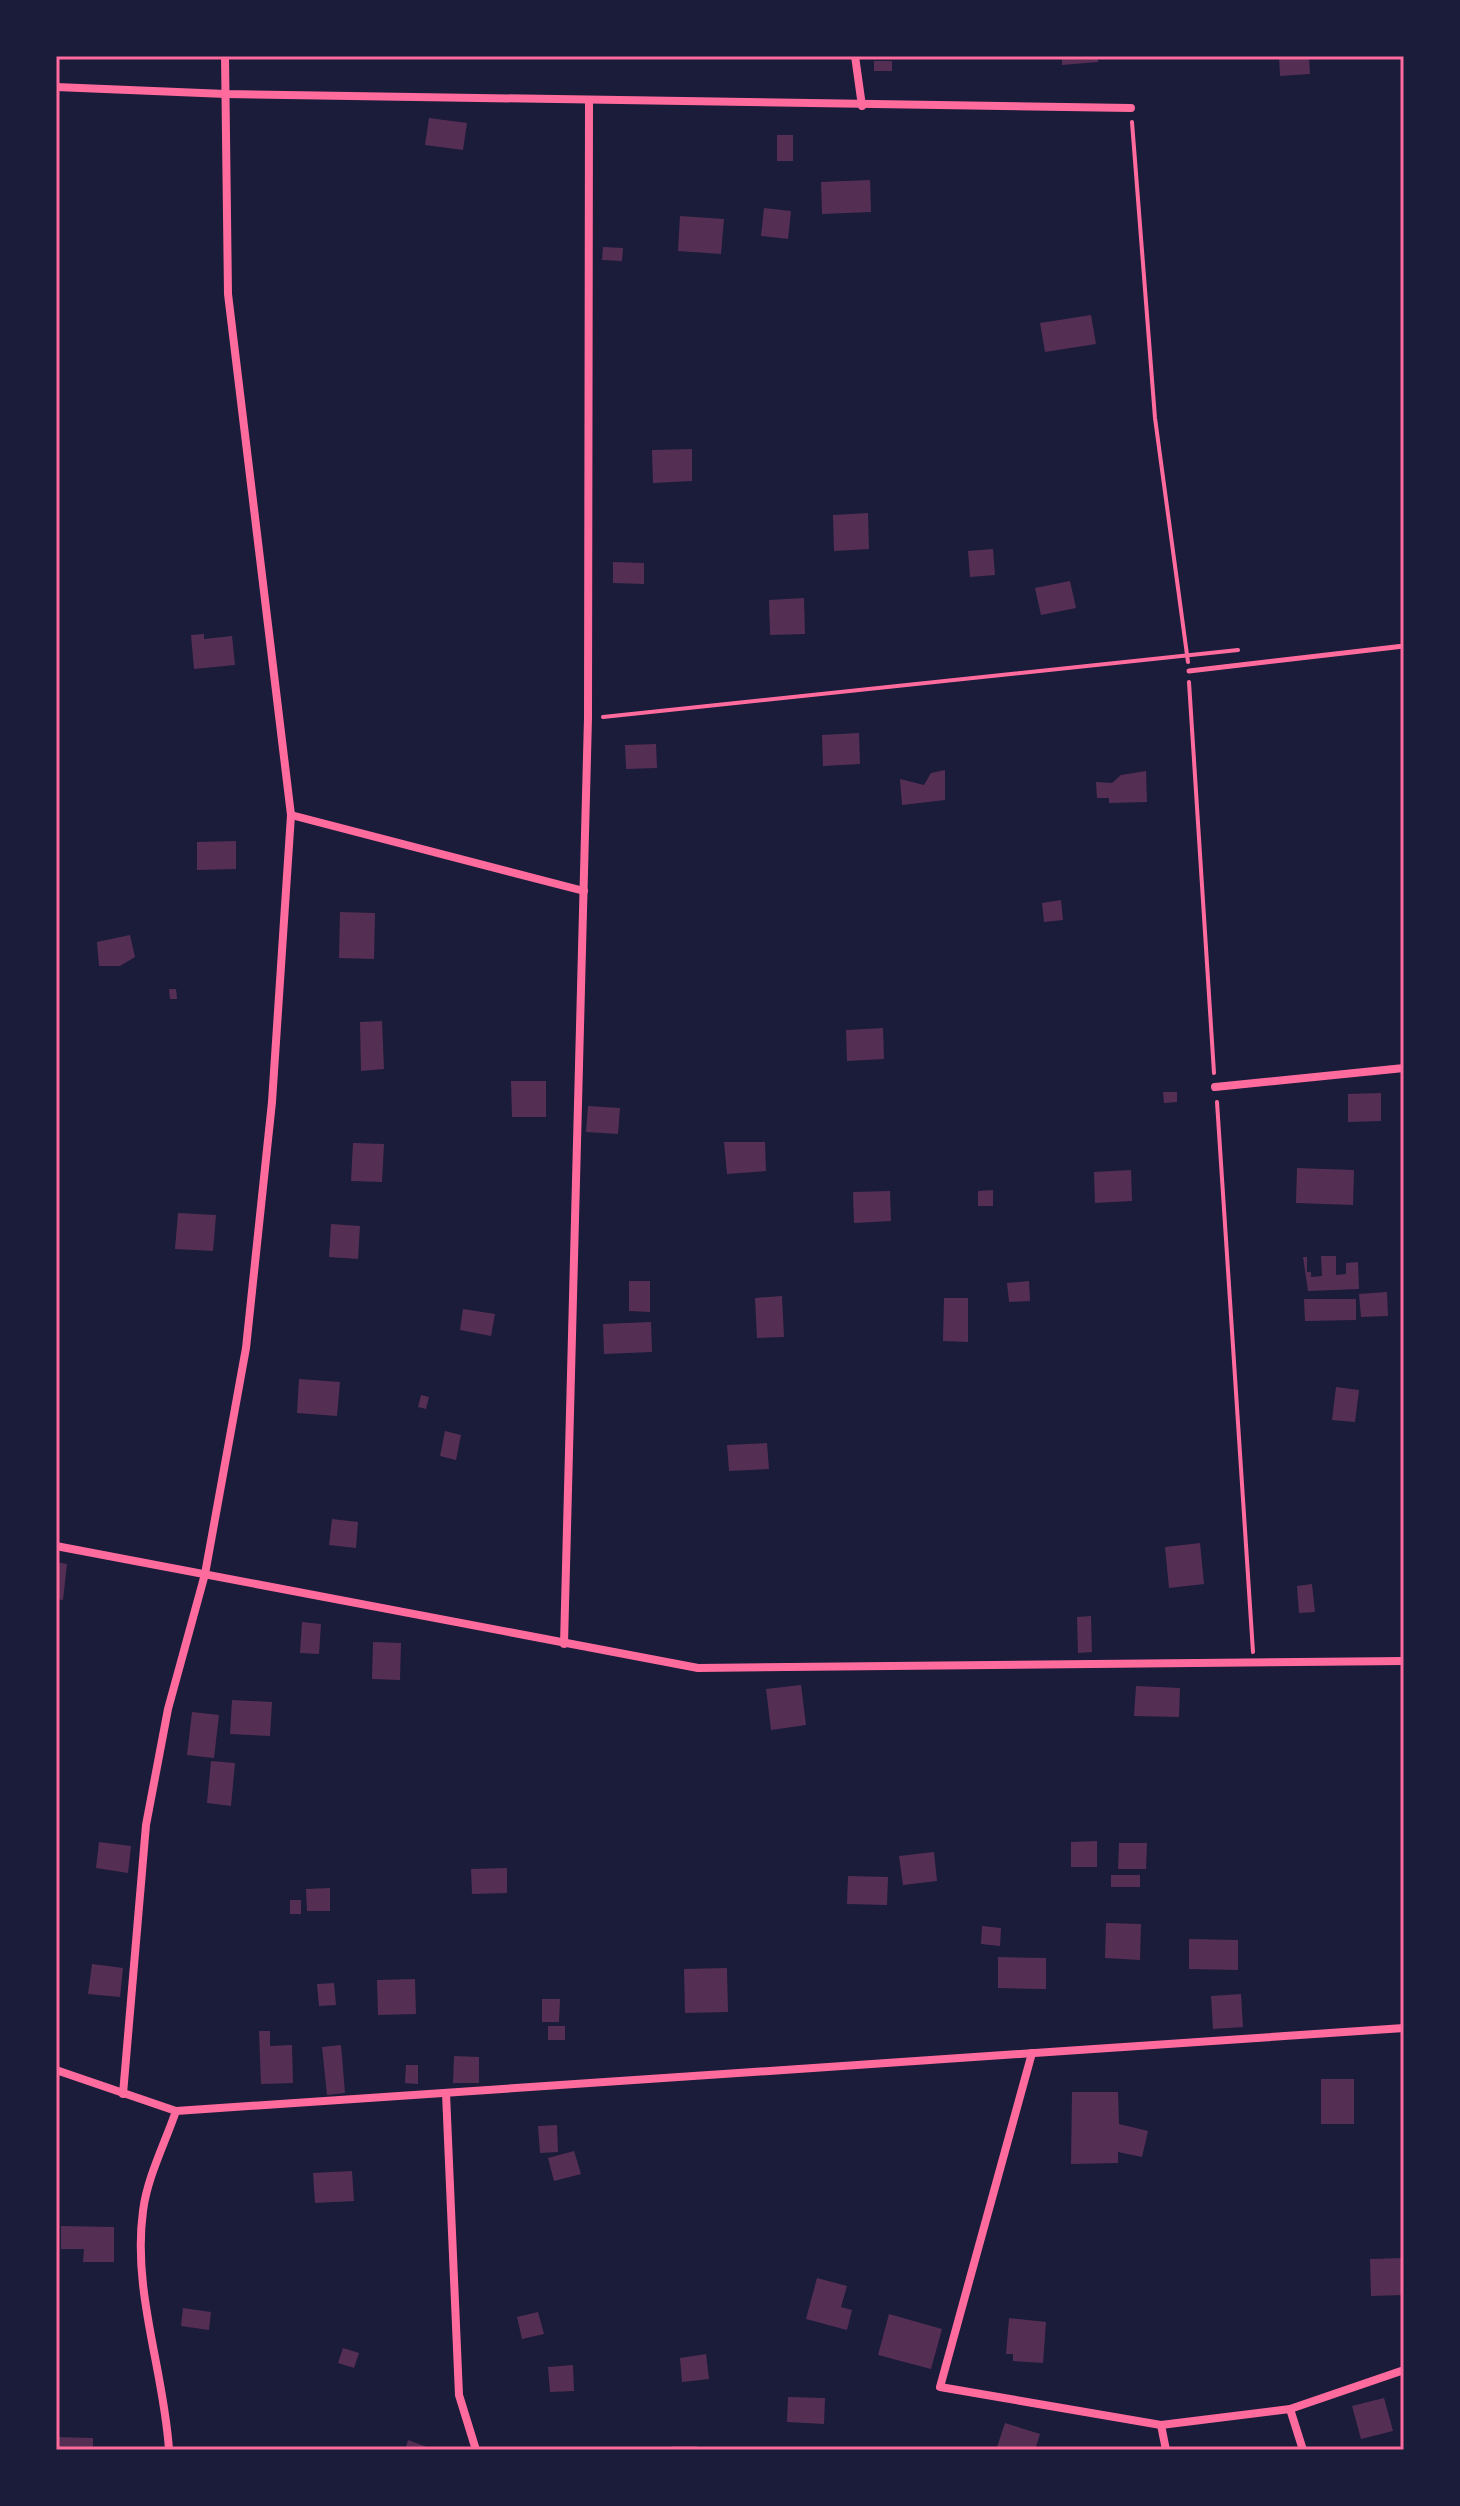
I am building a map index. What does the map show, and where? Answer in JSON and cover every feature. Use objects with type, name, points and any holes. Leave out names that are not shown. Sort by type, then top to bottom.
[{"type":"street","points":[[123,2094],[146,1825],[168,1709],[205,1574],[246,1348],[272,1102],[291,815],[228,294],[225,56]]},
{"type":"street","points":[[855,56],[862,106]]},
{"type":"street","points":[[56,87],[226,94],[1131,108]]},
{"type":"street","points":[[564,1644],[588,718],[589,101]]},
{"type":"street","points":[[291,815],[584,891]]},
{"type":"street","points":[[1215,1087],[1404,1068]]},
{"type":"street","points":[[56,1546],[698,1668],[1404,1661]]},
{"type":"street","points":[[56,2070],[176,2111],[1404,2028]]},
{"type":"street","points":[[1032,2053],[940,2387],[1161,2425],[1290,2409],[1404,2370]]},
{"type":"street","points":[[446,2093],[459,2395],[476,2450]]},
{"type":"street","points":[[169,2450],[166,2407],[144,2299],[143,2210],[176,2111]]},
{"type":"street","points":[[1290,2409],[1303,2450]]},
{"type":"street","points":[[1161,2425],[1166,2450]]},
{"type":"lane","points":[[1189,671],[1404,646]]},
{"type":"path","points":[[1131,108],[1155,418],[1189,671],[1253,1662]]},
{"type":"path","points":[[588,718],[1187,656]]},
{"type":"building","points":[[1062,56],[1098,56],[1098,62],[1062,65]]},
{"type":"building","points":[[1279,56],[1309,56],[1310,74],[1280,76]]},
{"type":"building","points":[[874,61],[892,61],[892,71],[874,71]]},
{"type":"building","points":[[429,118],[467,123],[463,150],[425,145]]},
{"type":"building","points":[[777,135],[793,135],[793,161],[777,161]]},
{"type":"building","points":[[870,180],[871,212],[822,214],[821,182]]},
{"type":"building","points":[[764,208],[791,211],[788,239],[761,236]]},
{"type":"building","points":[[680,216],[724,219],[721,254],[678,251]]},
{"type":"building","points":[[603,247],[623,248],[622,261],[602,260]]},
{"type":"building","points":[[1091,315],[1096,344],[1045,352],[1040,323]]},
{"type":"building","points":[[692,449],[692,481],[653,483],[652,450]]},
{"type":"building","points":[[868,513],[869,549],[834,551],[833,515]]},
{"type":"building","points":[[993,549],[995,575],[970,577],[968,551]]},
{"type":"building","points":[[613,562],[644,563],[644,584],[613,583]]},
{"type":"building","points":[[1070,581],[1076,608],[1041,615],[1035,588]]},
{"type":"building","points":[[804,598],[805,634],[770,635],[769,600]]},
{"type":"building","points":[[204,634],[204,639],[232,636],[235,665],[194,669],[191,635]]},
{"type":"building","points":[[859,733],[860,764],[823,766],[822,735]]},
{"type":"building","points":[[656,744],[657,768],[626,769],[625,745]]},
{"type":"building","points":[[945,770],[945,800],[902,805],[900,779],[924,785],[931,773]]},
{"type":"building","points":[[1146,771],[1147,802],[1109,803],[1109,798],[1097,798],[1096,782],[1112,783],[1121,775]]},
{"type":"building","points":[[236,841],[236,869],[197,870],[197,842]]},
{"type":"building","points":[[1061,900],[1063,920],[1044,922],[1042,903]]},
{"type":"building","points":[[340,912],[375,913],[374,959],[339,958]]},
{"type":"building","points":[[130,935],[135,957],[120,966],[99,966],[97,942]]},
{"type":"building","points":[[169,989],[176,989],[177,999],[170,999]]},
{"type":"building","points":[[382,1021],[384,1069],[361,1071],[360,1022]]},
{"type":"building","points":[[883,1028],[884,1059],[847,1061],[846,1030]]},
{"type":"building","points":[[511,1081],[546,1081],[546,1117],[512,1117]]},
{"type":"building","points":[[1163,1092],[1177,1092],[1177,1102],[1164,1103]]},
{"type":"building","points":[[1381,1093],[1381,1121],[1348,1122],[1348,1094]]},
{"type":"building","points":[[588,1106],[620,1108],[618,1134],[586,1132]]},
{"type":"building","points":[[724,1142],[765,1142],[766,1171],[727,1174]]},
{"type":"building","points":[[353,1143],[384,1144],[382,1182],[351,1181]]},
{"type":"building","points":[[1297,1168],[1354,1170],[1353,1205],[1296,1203]]},
{"type":"building","points":[[1131,1170],[1132,1201],[1095,1203],[1094,1172]]},
{"type":"building","points":[[993,1190],[993,1206],[978,1206],[978,1191]]},
{"type":"building","points":[[890,1191],[891,1221],[854,1223],[853,1192]]},
{"type":"building","points":[[178,1213],[216,1215],[213,1251],[175,1249]]},
{"type":"building","points":[[331,1224],[360,1226],[358,1259],[329,1257]]},
{"type":"building","points":[[1321,1256],[1336,1256],[1336,1275],[1346,1274],[1346,1263],[1358,1262],[1359,1289],[1308,1291],[1303,1257],[1307,1257],[1307,1272],[1311,1272],[1311,1277],[1322,1276]]},
{"type":"building","points":[[629,1281],[650,1281],[650,1312],[629,1311]]},
{"type":"building","points":[[1029,1281],[1030,1301],[1009,1302],[1007,1283]]},
{"type":"building","points":[[1387,1292],[1388,1316],[1361,1317],[1359,1294]]},
{"type":"building","points":[[782,1296],[784,1337],[757,1338],[755,1298]]},
{"type":"building","points":[[944,1298],[968,1298],[968,1342],[943,1341]]},
{"type":"building","points":[[1304,1299],[1356,1299],[1356,1320],[1305,1321]]},
{"type":"building","points":[[463,1309],[495,1314],[491,1336],[460,1330]]},
{"type":"building","points":[[651,1322],[652,1352],[604,1354],[603,1324]]},
{"type":"building","points":[[299,1379],[340,1382],[337,1416],[297,1413]]},
{"type":"building","points":[[1336,1387],[1359,1390],[1355,1422],[1332,1420]]},
{"type":"building","points":[[421,1395],[429,1397],[426,1409],[418,1407]]},
{"type":"building","points":[[445,1431],[461,1435],[456,1460],[440,1456]]},
{"type":"building","points":[[767,1443],[769,1469],[729,1471],[727,1445]]},
{"type":"building","points":[[332,1519],[358,1522],[356,1548],[329,1545]]},
{"type":"building","points":[[1200,1543],[1204,1584],[1169,1588],[1165,1547]]},
{"type":"building","points":[[56,1562],[67,1564],[63,1600],[56,1599]]},
{"type":"building","points":[[1312,1584],[1315,1612],[1299,1613],[1297,1586]]},
{"type":"building","points":[[1091,1616],[1092,1652],[1078,1653],[1077,1617]]},
{"type":"building","points":[[302,1622],[321,1624],[319,1654],[300,1653]]},
{"type":"building","points":[[373,1642],[401,1643],[400,1680],[372,1679]]},
{"type":"building","points":[[801,1685],[806,1725],[771,1730],[766,1689]]},
{"type":"building","points":[[1136,1686],[1180,1688],[1179,1717],[1134,1716]]},
{"type":"building","points":[[232,1700],[272,1702],[270,1736],[230,1734]]},
{"type":"building","points":[[192,1712],[219,1715],[214,1758],[187,1755]]},
{"type":"building","points":[[211,1761],[235,1763],[231,1806],[207,1803]]},
{"type":"building","points":[[1097,1841],[1097,1867],[1071,1867],[1071,1842]]},
{"type":"building","points":[[99,1842],[131,1846],[128,1873],[96,1868]]},
{"type":"building","points":[[1119,1843],[1147,1843],[1146,1869],[1118,1869]]},
{"type":"building","points":[[934,1852],[937,1881],[903,1885],[899,1856]]},
{"type":"building","points":[[507,1868],[507,1893],[472,1894],[471,1869]]},
{"type":"building","points":[[1111,1875],[1140,1875],[1140,1887],[1111,1887]]},
{"type":"building","points":[[848,1876],[888,1877],[887,1905],[847,1904]]},
{"type":"building","points":[[330,1888],[330,1911],[307,1911],[306,1889]]},
{"type":"building","points":[[290,1900],[301,1900],[301,1914],[290,1914]]},
{"type":"building","points":[[1106,1923],[1141,1924],[1140,1960],[1105,1958]]},
{"type":"building","points":[[982,1926],[1001,1928],[1000,1946],[981,1944]]},
{"type":"building","points":[[1189,1939],[1238,1940],[1238,1970],[1189,1969]]},
{"type":"building","points":[[998,1957],[1046,1958],[1046,1989],[998,1988]]},
{"type":"building","points":[[92,1964],[123,1968],[120,1997],[88,1994]]},
{"type":"building","points":[[727,1968],[728,2012],[685,2013],[684,1969]]},
{"type":"building","points":[[415,1979],[416,2014],[378,2015],[377,1980]]},
{"type":"building","points":[[334,1983],[336,2005],[319,2006],[317,1984]]},
{"type":"building","points":[[1241,1994],[1243,2027],[1213,2029],[1211,1996]]},
{"type":"building","points":[[542,1999],[560,1999],[559,2022],[542,2022]]},
{"type":"building","points":[[548,2026],[565,2026],[565,2040],[548,2040]]},
{"type":"building","points":[[259,2031],[270,2031],[270,2046],[292,2045],[293,2083],[261,2084]]},
{"type":"building","points":[[341,2045],[345,2093],[327,2095],[322,2047]]},
{"type":"building","points":[[454,2056],[479,2057],[479,2083],[453,2083]]},
{"type":"building","points":[[406,2065],[418,2065],[418,2084],[405,2083]]},
{"type":"building","points":[[1321,2079],[1354,2079],[1354,2124],[1321,2124]]},
{"type":"building","points":[[1072,2092],[1118,2092],[1119,2124],[1148,2131],[1142,2157],[1118,2152],[1118,2163],[1071,2164]]},
{"type":"building","points":[[557,2125],[558,2152],[540,2153],[538,2126]]},
{"type":"building","points":[[574,2151],[581,2174],[554,2181],[548,2158]]},
{"type":"building","points":[[352,2171],[354,2201],[315,2203],[313,2173]]},
{"type":"building","points":[[61,2226],[114,2227],[114,2262],[83,2262],[84,2249],[61,2249]]},
{"type":"building","points":[[1404,2258],[1404,2295],[1371,2296],[1370,2259]]},
{"type":"building","points":[[817,2278],[847,2286],[841,2307],[852,2310],[847,2330],[806,2319]]},
{"type":"building","points":[[183,2308],[211,2312],[209,2330],[181,2326]]},
{"type":"building","points":[[538,2312],[544,2334],[522,2339],[517,2317]]},
{"type":"building","points":[[889,2314],[942,2329],[931,2369],[878,2355]]},
{"type":"building","points":[[1009,2318],[1046,2322],[1043,2363],[1013,2361],[1013,2354],[1006,2354]]},
{"type":"building","points":[[343,2348],[359,2353],[354,2368],[338,2363]]},
{"type":"building","points":[[706,2354],[709,2379],[682,2382],[680,2358]]},
{"type":"building","points":[[573,2365],[574,2391],[550,2392],[548,2367]]},
{"type":"building","points":[[788,2397],[825,2398],[824,2424],[787,2422]]},
{"type":"building","points":[[1384,2398],[1393,2431],[1361,2439],[1352,2406]]},
{"type":"building","points":[[1005,2423],[1040,2434],[1035,2450],[996,2450]]},
{"type":"building","points":[[56,2437],[93,2438],[93,2450],[56,2450]]},
{"type":"building","points":[[408,2440],[427,2447],[426,2450],[405,2450]]},
{"type":"building","points":[[672,2446],[697,2446],[697,2450],[672,2450]]}]
